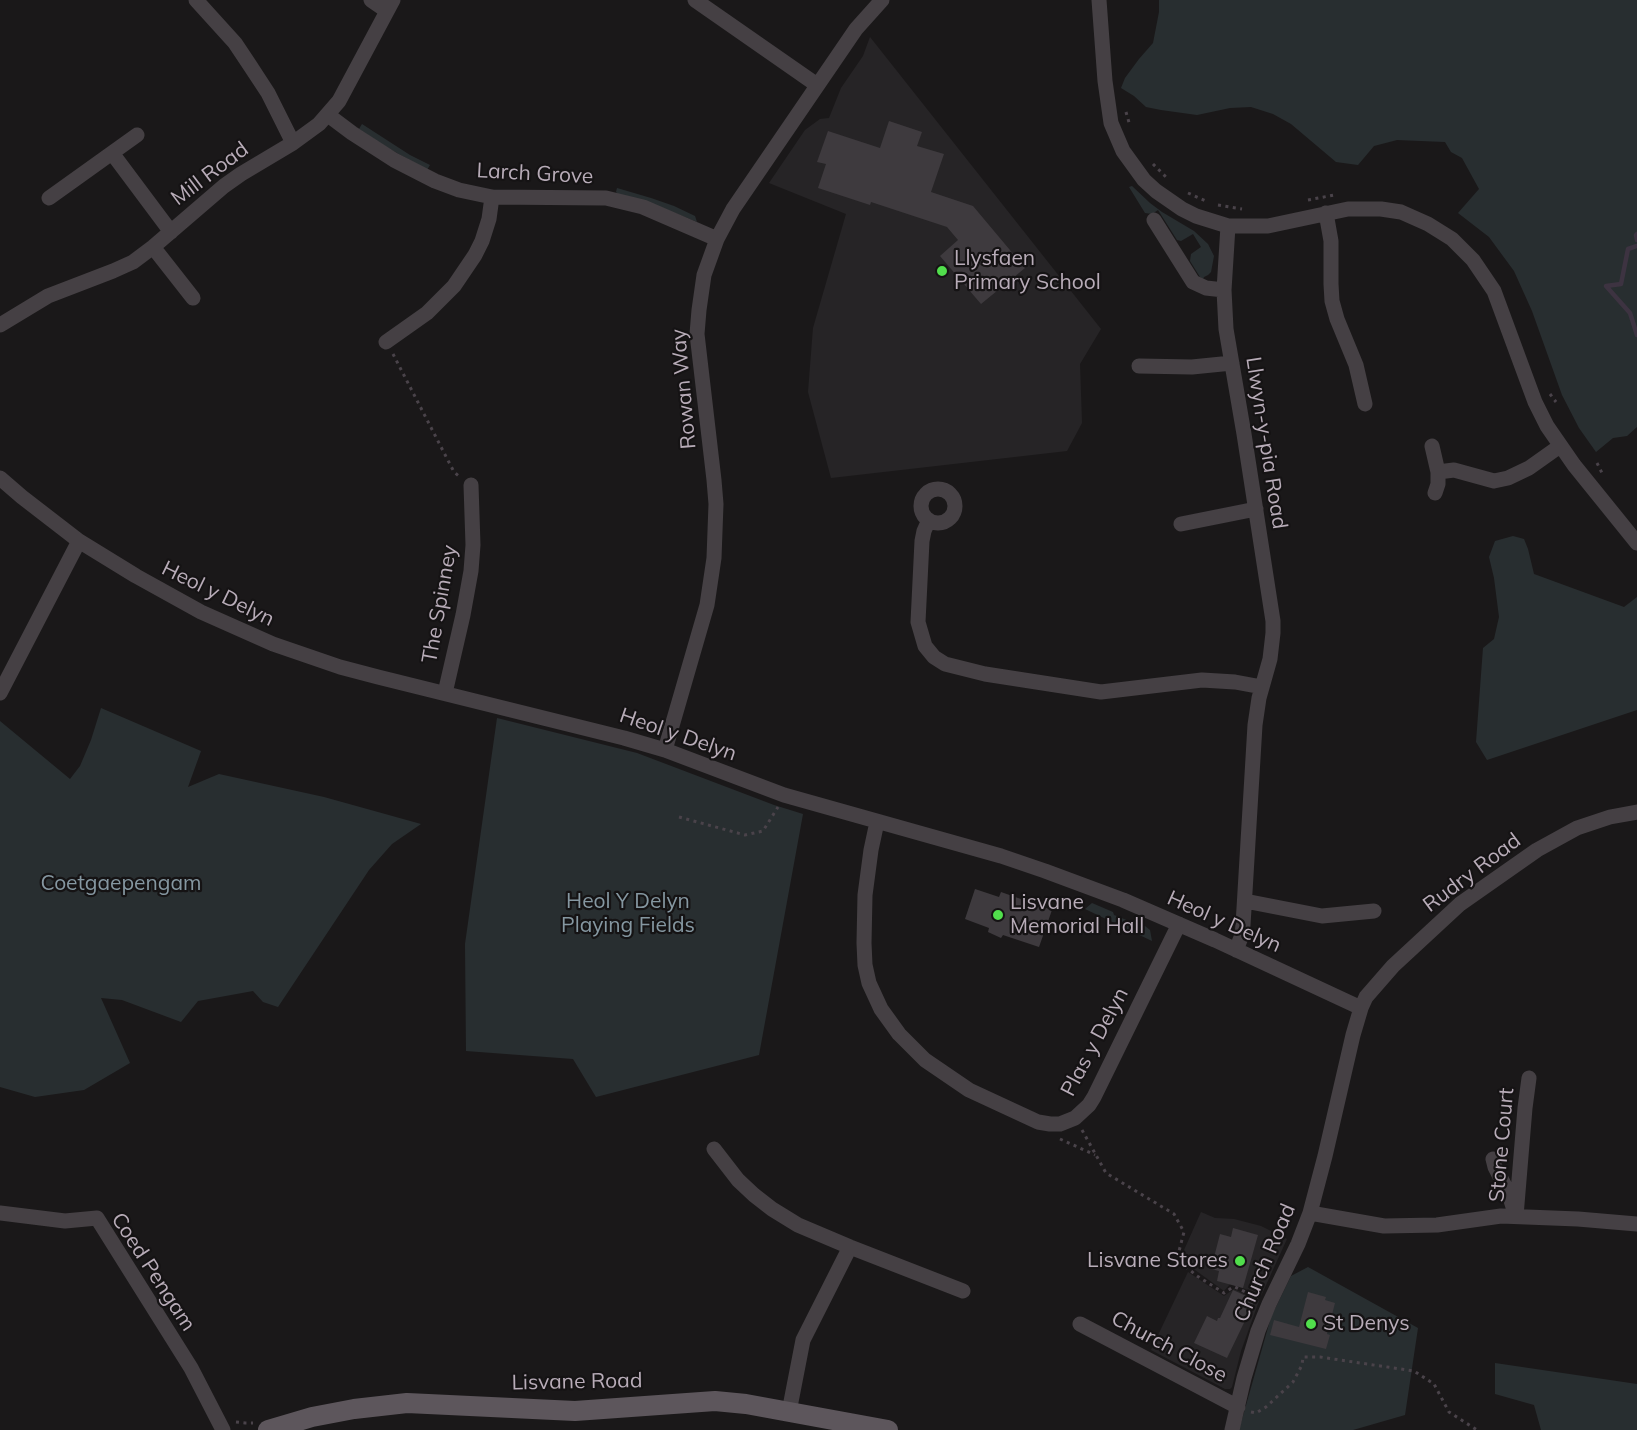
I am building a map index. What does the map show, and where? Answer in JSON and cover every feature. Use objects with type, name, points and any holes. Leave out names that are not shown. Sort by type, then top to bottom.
[{"type":"main road","name":"Lisvane Road","points":[[261,1426],[354,1409],[407,1403],[575,1411],[716,1401],[737,1402],[888,1430]]},
{"type":"street","points":[[196,0],[235,43],[267,93],[293,143]]},
{"type":"street","points":[[371,0],[390,6]]},
{"type":"street","points":[[694,0],[817,85]]},
{"type":"street","name":"Rowan Way","points":[[664,750],[701,627],[714,558],[716,532],[714,488],[697,334],[703,284],[717,239],[733,209],[861,22],[882,0]]},
{"type":"street","points":[[1099,0],[1108,108],[1123,151],[1144,180],[1156,191],[1196,216],[1228,226],[1276,225],[1348,209],[1381,209],[1401,212],[1428,224],[1452,239],[1473,260],[1494,291],[1535,402],[1547,426],[1560,446],[1635,536]]},
{"type":"street","name":"Mill Road","points":[[0,325],[48,296],[124,267],[153,247],[224,186],[319,124],[343,94],[390,6]]},
{"type":"street","name":"Larch Grove","points":[[328,115],[375,148],[415,172],[459,190],[492,197],[606,198],[643,207],[717,239]]},
{"type":"street","points":[[49,198],[137,135]]},
{"type":"street","points":[[112,153],[171,232]]},
{"type":"street","points":[[386,342],[427,313],[443,299],[460,278],[482,241],[489,219],[492,197]]},
{"type":"street","points":[[1326,213],[1331,241],[1332,300],[1337,319],[1356,364],[1365,404]]},
{"type":"street","points":[[1154,220],[1193,282],[1206,288],[1224,290]]},
{"type":"street","name":"Llwyn-y-pia Road","points":[[1228,226],[1224,290],[1226,329],[1273,621],[1272,645],[1255,725],[1245,901],[1242,935],[1236,950]]},
{"type":"street","points":[[153,247],[193,298]]},
{"type":"street","points":[[1139,366],[1192,367],[1232,363]]},
{"type":"street","points":[[1432,446],[1438,472],[1435,493]]},
{"type":"street","points":[[1438,472],[1454,470],[1494,481],[1509,478],[1529,468],[1560,446]]},
{"type":"street","name":"Heol y Delyn","points":[[0,478],[79,541],[166,594],[273,644],[340,667],[592,729],[664,750],[784,795],[973,848],[1045,871],[1179,924],[1361,1008]]},
{"type":"street","name":"The Spinney","points":[[445,693],[471,572],[473,545],[471,484]]},
{"type":"street","points":[[1182,524],[1256,509]]},
{"type":"street","points":[[929,520],[922,541],[918,622],[925,646],[934,657],[945,664],[985,674],[1101,692],[1202,680],[1235,682],[1262,687]]},
{"type":"street","points":[[0,693],[79,541]]},
{"type":"street","name":"Rudry Road","points":[[1361,1008],[1366,997],[1393,966],[1460,904],[1481,888],[1537,850],[1577,828],[1610,816],[1637,812]]},
{"type":"street","name":"Plas y Delyn","points":[[877,822],[865,895],[865,965],[874,994],[889,1022],[909,1046],[925,1060],[969,1090],[1038,1122],[1060,1124],[1075,1118],[1095,1097],[1179,924]]},
{"type":"street","points":[[1245,901],[1322,916],[1374,911]]},
{"type":"street","name":"Church Road","points":[[1232,1430],[1244,1377],[1263,1318],[1310,1214],[1361,1008]]},
{"type":"street","name":"Stone Court","points":[[1516,1216],[1529,1078]]},
{"type":"street","points":[[714,1149],[738,1179],[772,1209],[798,1225],[963,1291]]},
{"type":"street","points":[[1493,1159],[1516,1216]]},
{"type":"street","name":"Coed Pengam","points":[[0,1213],[65,1221],[97,1218],[191,1368],[219,1423]]},
{"type":"street","points":[[1310,1214],[1384,1226],[1437,1225],[1501,1215],[1637,1224]]},
{"type":"street","points":[[789,1412],[803,1340],[850,1247]]},
{"type":"street","name":"Church Close","points":[[1080,1324],[1238,1407]]},
{"type":"path","points":[[1152,162],[1172,182]]},
{"type":"path","points":[[1182,189],[1208,202]]},
{"type":"path","points":[[1218,205],[1248,210]]},
{"type":"path","points":[[386,342],[454,472],[471,484]]},
{"type":"path","points":[[679,817],[745,835],[763,831],[784,795]]},
{"type":"path","points":[[1075,1118],[1106,1173],[1174,1214],[1184,1232],[1178,1255],[1179,1261],[1224,1293],[1235,1287],[1261,1299]]},
{"type":"path","points":[[1058,1138],[1096,1156]]},
{"type":"path","points":[[1238,1407],[1243,1412],[1256,1413],[1266,1407],[1293,1382],[1302,1365],[1303,1357],[1320,1357],[1414,1371],[1434,1384],[1449,1412],[1476,1430]]},
{"type":"path","points":[[219,1423],[225,1414],[235,1421],[261,1426]]},
{"type":"shaded area","name":"Llysfaen Primary School","points":[[870,37],[1101,329],[1080,364],[1082,423],[1067,451],[831,478],[808,392],[813,328],[846,214],[769,183],[805,130],[820,119],[829,118],[841,88],[863,56]]},
{"type":"shaded area","points":[[1201,1212],[1215,1218],[1234,1219],[1261,1226],[1287,1239],[1261,1296],[1230,1284],[1224,1291],[1180,1259]]},
{"type":"shaded area","points":[[1188,1272],[1224,1296],[1234,1289],[1259,1301],[1230,1389],[1225,1389],[1151,1350]]},
{"type":"green space","points":[[1159,0],[1637,0],[1637,427],[1627,436],[1613,438],[1596,452],[1579,428],[1562,395],[1532,311],[1514,271],[1489,237],[1458,213],[1479,189],[1462,158],[1451,152],[1445,142],[1397,140],[1374,146],[1358,165],[1336,162],[1291,124],[1273,114],[1251,107],[1230,108],[1197,115],[1161,110],[1146,107],[1121,88],[1125,78],[1153,43]]},
{"type":"green space","points":[[362,124],[430,165],[427,170],[359,129]]},
{"type":"green space","points":[[1132,186],[1150,203],[1194,231],[1208,244],[1214,256],[1211,272],[1208,275],[1203,279],[1200,277],[1190,261],[1191,254],[1201,247],[1193,234],[1181,241],[1177,240],[1158,210],[1152,214],[1145,213],[1129,187]]},
{"type":"green space","points":[[617,188],[674,206],[695,216],[697,222],[648,202],[618,194]]},
{"type":"green space","points":[[1513,536],[1524,539],[1534,574],[1624,607],[1637,597],[1637,710],[1487,760],[1476,742],[1483,648],[1494,639],[1499,617],[1489,557],[1495,541]]},
{"type":"green space","name":"Coetgaepengam","points":[[101,708],[201,751],[188,787],[219,774],[324,797],[421,824],[392,844],[369,870],[278,1007],[263,1002],[253,991],[198,1001],[181,1022],[122,1000],[101,998],[130,1063],[84,1090],[35,1097],[0,1087],[0,721],[70,779],[80,766]]},
{"type":"green space","name":"Heol Y Delyn Playing Fields","points":[[497,718],[637,753],[803,814],[759,1055],[596,1097],[573,1059],[466,1051],[465,944]]},
{"type":"green space","points":[[1092,903],[1113,912],[1114,915],[1145,926],[1150,930],[1152,941],[1085,909]]},
{"type":"green space","points":[[1308,1267],[1418,1328],[1405,1415],[1353,1430],[1239,1430],[1271,1317],[1291,1276]]},
{"type":"green space","points":[[1495,1363],[1637,1384],[1637,1430],[1541,1430],[1534,1405],[1495,1394]]},
{"type":"building","points":[[889,121],[922,132],[917,146],[944,154],[931,192],[973,206],[1025,268],[981,304],[940,256],[958,240],[947,227],[871,202],[870,205],[818,188],[826,164],[817,162],[828,131],[880,148]]},
{"type":"building","points":[[975,889],[999,897],[1001,892],[1052,910],[1039,947],[1003,935],[1001,938],[988,932],[989,928],[965,919]]},
{"type":"building","points":[[1233,1228],[1258,1235],[1243,1288],[1217,1281],[1219,1271],[1211,1269],[1220,1234],[1231,1237]]},
{"type":"building","points":[[1233,1290],[1255,1300],[1227,1358],[1194,1343],[1207,1316],[1217,1321],[1220,1318]]},
{"type":"building","name":"St Denys","points":[[1308,1292],[1326,1297],[1325,1300],[1335,1303],[1327,1334],[1330,1335],[1326,1349],[1270,1335],[1274,1320],[1299,1327]]},
{"type":"waterway","points":[[1637,234],[1637,240]]},
{"type":"waterway","points":[[1637,246],[1628,249],[1621,284],[1606,286],[1630,313],[1637,335]]},
{"type":"place","name":"Llysfaen Primary School","points":[[942,271]]},
{"type":"place","name":"Lisvane Memorial Hall","points":[[998,915]]},
{"type":"place","name":"Lisvane Stores","points":[[1240,1261]]},
{"type":"place","name":"St Denys","points":[[1311,1324]]}]
